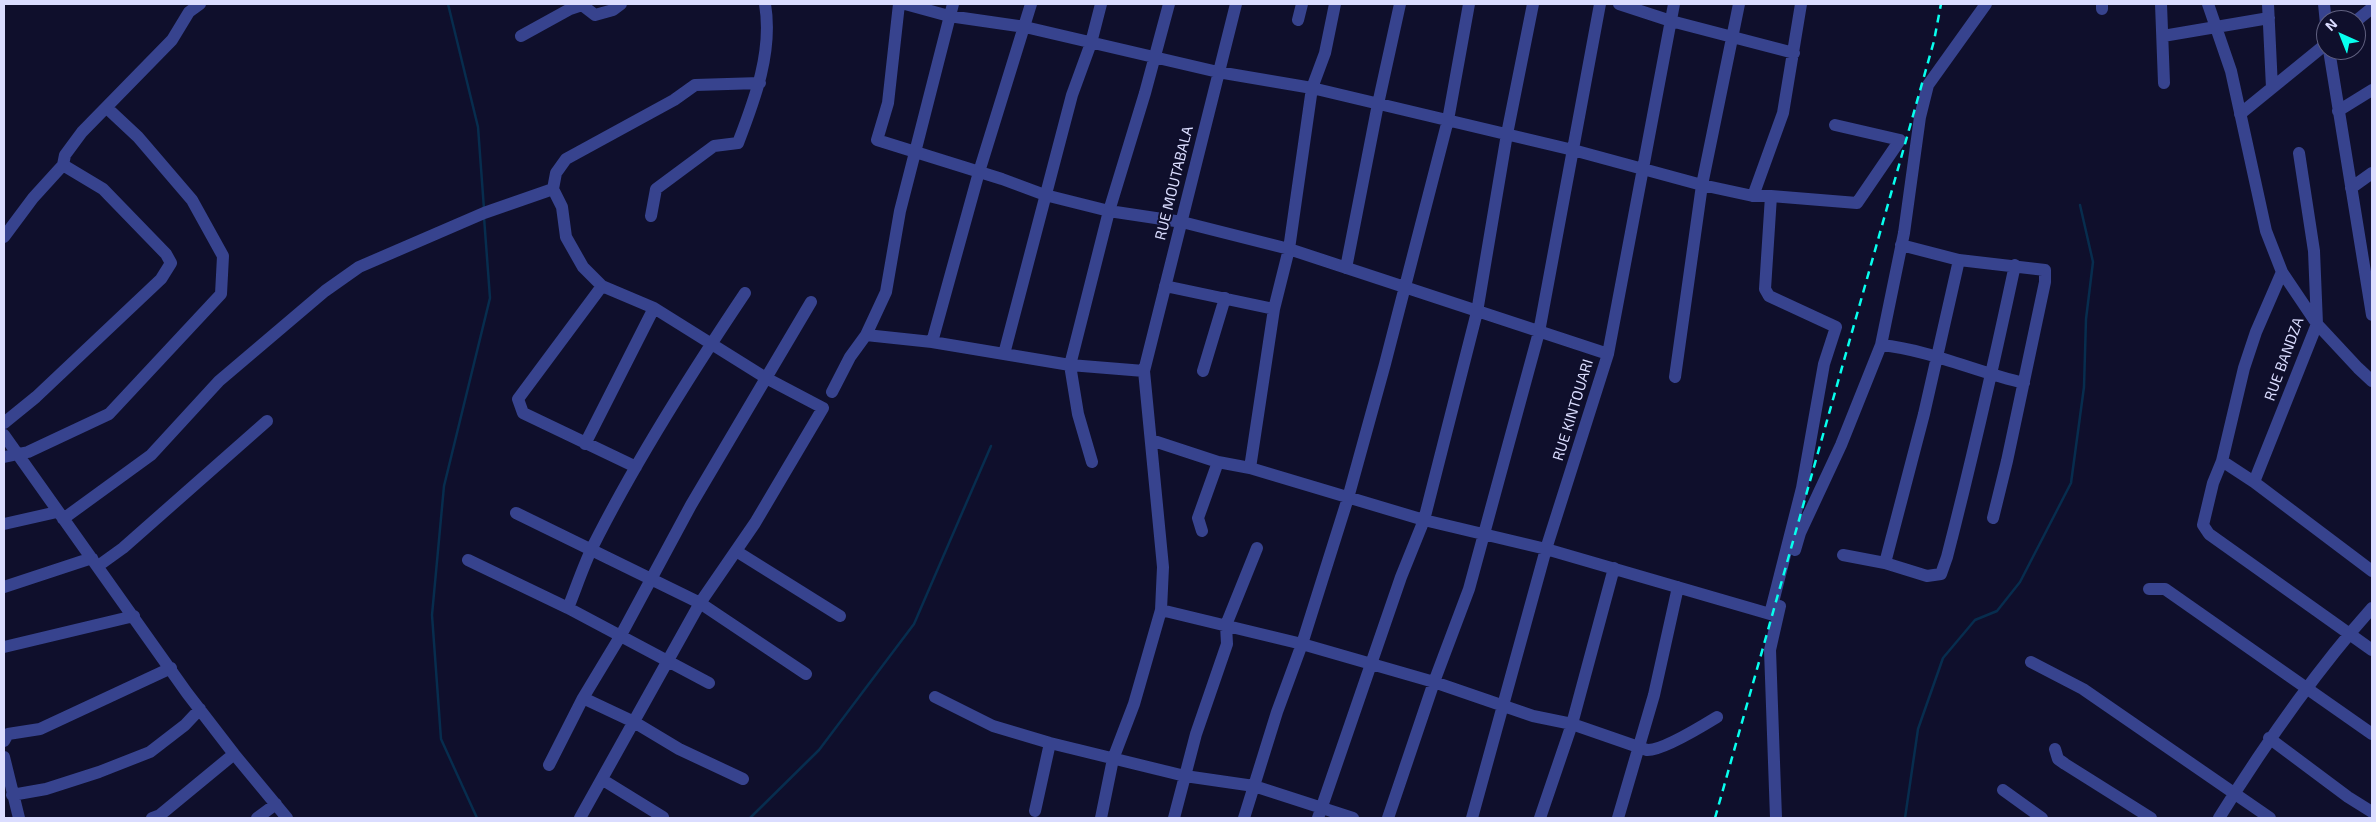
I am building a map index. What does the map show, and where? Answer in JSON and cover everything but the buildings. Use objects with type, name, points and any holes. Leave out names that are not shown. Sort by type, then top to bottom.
[{"type":"street","points":[[4,237],[33,198],[63,165],[65,155],[82,132],[172,40],[189,12],[200,4]]},
{"type":"street","points":[[521,36],[570,9],[582,5],[595,15],[613,10],[621,4]]},
{"type":"street","points":[[652,216],[656,189],[714,146],[738,143],[760,83],[767,18],[765,4]]},
{"type":"street","points":[[899,4],[888,102],[877,140],[1045,195],[1109,211],[1182,222],[1289,249],[1608,354]]},
{"type":"street","points":[[905,4],[949,16],[1025,27],[1218,72],[1312,88],[1508,134],[1702,185],[1753,196],[1857,203],[1900,140],[1835,125]]},
{"type":"street","points":[[832,392],[850,357],[866,334],[886,292],[900,211],[953,4]]},
{"type":"street","points":[[932,342],[979,172],[1031,4]]},
{"type":"street","points":[[1004,354],[1072,95],[1091,43],[1101,4]]},
{"type":"street","points":[[1092,462],[1078,414],[1070,365],[1109,211],[1169,4]]},
{"type":"street","name":"RUE MOUTABALA","points":[[1101,818],[1113,759],[1134,704],[1161,610],[1163,567],[1144,371],[1236,4]]},
{"type":"street","points":[[1298,20],[1302,4]]},
{"type":"street","points":[[1250,468],[1274,309],[1289,249],[1312,88],[1325,52],[1335,4]]},
{"type":"street","points":[[1346,268],[1378,104],[1400,4]]},
{"type":"street","points":[[1244,818],[1348,498],[1448,120],[1469,4]]},
{"type":"street","points":[[1319,814],[1370,664],[1424,520],[1477,312],[1533,4]]},
{"type":"street","points":[[1388,818],[1434,682],[1469,589],[1539,332],[1600,4]]},
{"type":"street","points":[[1619,4],[1671,21],[1794,53]]},
{"type":"street","name":"RUE KINTOUARI","points":[[1472,818],[1546,549],[1608,354],[1674,4]]},
{"type":"street","points":[[1675,377],[1702,185],[1739,4]]},
{"type":"street","points":[[1753,196],[1783,113],[1801,4]]},
{"type":"street","points":[[1776,818],[1770,669],[1770,650],[1774,626],[1800,533],[1841,445],[1881,345],[1901,245],[1920,116],[1928,85],[1986,4]]},
{"type":"street","points":[[2160,4],[2164,83]]},
{"type":"street","points":[[2208,4],[2231,71],[2266,231],[2282,272],[2317,324],[2372,381]]},
{"type":"street","points":[[2268,4],[2272,88]]},
{"type":"street","points":[[2163,36],[2202,31],[2216,26],[2269,18]]},
{"type":"street","points":[[2240,114],[2316,52]]},
{"type":"street","points":[[2330,60],[2351,188],[2368,261],[2372,315]]},
{"type":"street","points":[[580,818],[603,780],[700,603],[736,551],[823,408],[766,378],[654,308],[602,286],[584,267],[566,237],[562,207],[553,189],[556,173],[566,159],[674,100],[695,85],[708,83],[760,83]]},
{"type":"street","points":[[2338,111],[2372,90]]},
{"type":"street","points":[[4,457],[28,452],[109,414],[221,294],[222,256],[192,200],[138,137],[107,108]]},
{"type":"street","name":"RUE BANDZA","points":[[2254,482],[2317,324],[2314,251],[2299,153]]},
{"type":"street","points":[[4,424],[36,397],[161,279],[171,263],[166,254],[103,189],[63,165]]},
{"type":"street","points":[[2351,188],[2372,173]]},
{"type":"street","points":[[4,524],[60,516],[150,456],[220,381],[325,291],[360,267],[484,213],[553,189]]},
{"type":"street","points":[[1151,440],[1218,462],[1250,468],[1424,520],[1546,549],[1770,614],[1798,506],[1824,364],[1836,327],[1768,296],[1765,289],[1771,196]]},
{"type":"street","points":[[1901,245],[1959,260],[2015,265],[2045,270],[2045,282],[2024,384],[1992,518]]},
{"type":"street","points":[[1885,563],[1924,414],[1959,260]]},
{"type":"street","points":[[1843,555],[1885,563],[1927,576],[1941,574],[1981,425],[1990,375],[2015,265]]},
{"type":"street","points":[[2282,272],[2256,332],[2244,368],[2222,461],[2203,525],[2209,534],[2372,650]]},
{"type":"street","points":[[602,286],[518,399],[523,413],[636,467]]},
{"type":"street","points":[[1165,286],[1274,309]]},
{"type":"street","points":[[568,608],[592,549],[636,467],[710,344],[745,293]]},
{"type":"street","points":[[1203,372],[1225,298]]},
{"type":"street","points":[[549,765],[582,698],[622,635],[726,445],[811,302]]},
{"type":"street","points":[[585,444],[654,308]]},
{"type":"street","points":[[866,334],[932,342],[1070,365],[1144,371]]},
{"type":"street","points":[[1881,345],[1936,358],[2024,384]]},
{"type":"street","points":[[4,587],[95,562],[122,548],[267,420]]},
{"type":"street","points":[[4,435],[60,516],[200,709],[287,818]]},
{"type":"street","points":[[2222,461],[2254,482],[2372,571]]},
{"type":"street","points":[[1202,531],[1198,518],[1218,462]]},
{"type":"street","points":[[516,513],[700,603],[806,674]]},
{"type":"street","points":[[1174,818],[1199,725],[1227,644],[1226,625],[1257,548]]},
{"type":"street","points":[[736,551],[840,616]]},
{"type":"street","points":[[468,560],[622,635],[710,683]]},
{"type":"street","points":[[1540,818],[1572,724],[1614,568]]},
{"type":"street","points":[[1618,818],[1654,694],[1678,587]]},
{"type":"street","points":[[2149,590],[2165,589],[2372,734]]},
{"type":"street","points":[[2219,818],[2269,738],[2306,687],[2372,608]]},
{"type":"street","points":[[1161,610],[1302,644],[1434,682],[1503,707],[1572,724],[1653,751],[1700,728],[1717,716]]},
{"type":"street","points":[[4,647],[134,616]]},
{"type":"street","points":[[2031,662],[2083,689],[2270,818]]},
{"type":"street","points":[[4,741],[8,734],[40,729],[171,668]]},
{"type":"street","points":[[582,698],[634,722],[679,749],[743,779]]},
{"type":"street","points":[[935,698],[993,726],[1050,743],[1186,776],[1254,786],[1319,814],[1353,818]]},
{"type":"street","points":[[12,795],[46,789],[82,778],[150,752],[185,725],[200,709]]},
{"type":"street","points":[[2269,738],[2348,797],[2372,812]]},
{"type":"street","points":[[1034,811],[1050,743]]},
{"type":"street","points":[[2055,749],[2058,759],[2151,818]]},
{"type":"street","points":[[152,818],[160,815],[234,754]]},
{"type":"street","points":[[4,757],[6,775],[19,818]]},
{"type":"street","points":[[603,780],[663,817]]},
{"type":"street","points":[[2003,790],[2042,818]]},
{"type":"street","points":[[257,818],[276,804]]},
{"type":"waterway","points":[[448,4],[478,127],[484,209]]},
{"type":"waterway","points":[[1905,818],[1918,729],[1943,658],[1975,620],[1997,611],[2020,582],[2071,483],[2084,387],[2086,319],[2093,262],[2080,205]]},
{"type":"waterway","points":[[477,818],[441,739],[432,615],[444,486],[490,298],[484,217]]},
{"type":"waterway","points":[[750,818],[819,750],[914,624],[991,446]]},
{"type":"railway","points":[[1715,818],[1934,41],[1941,4]]}]
